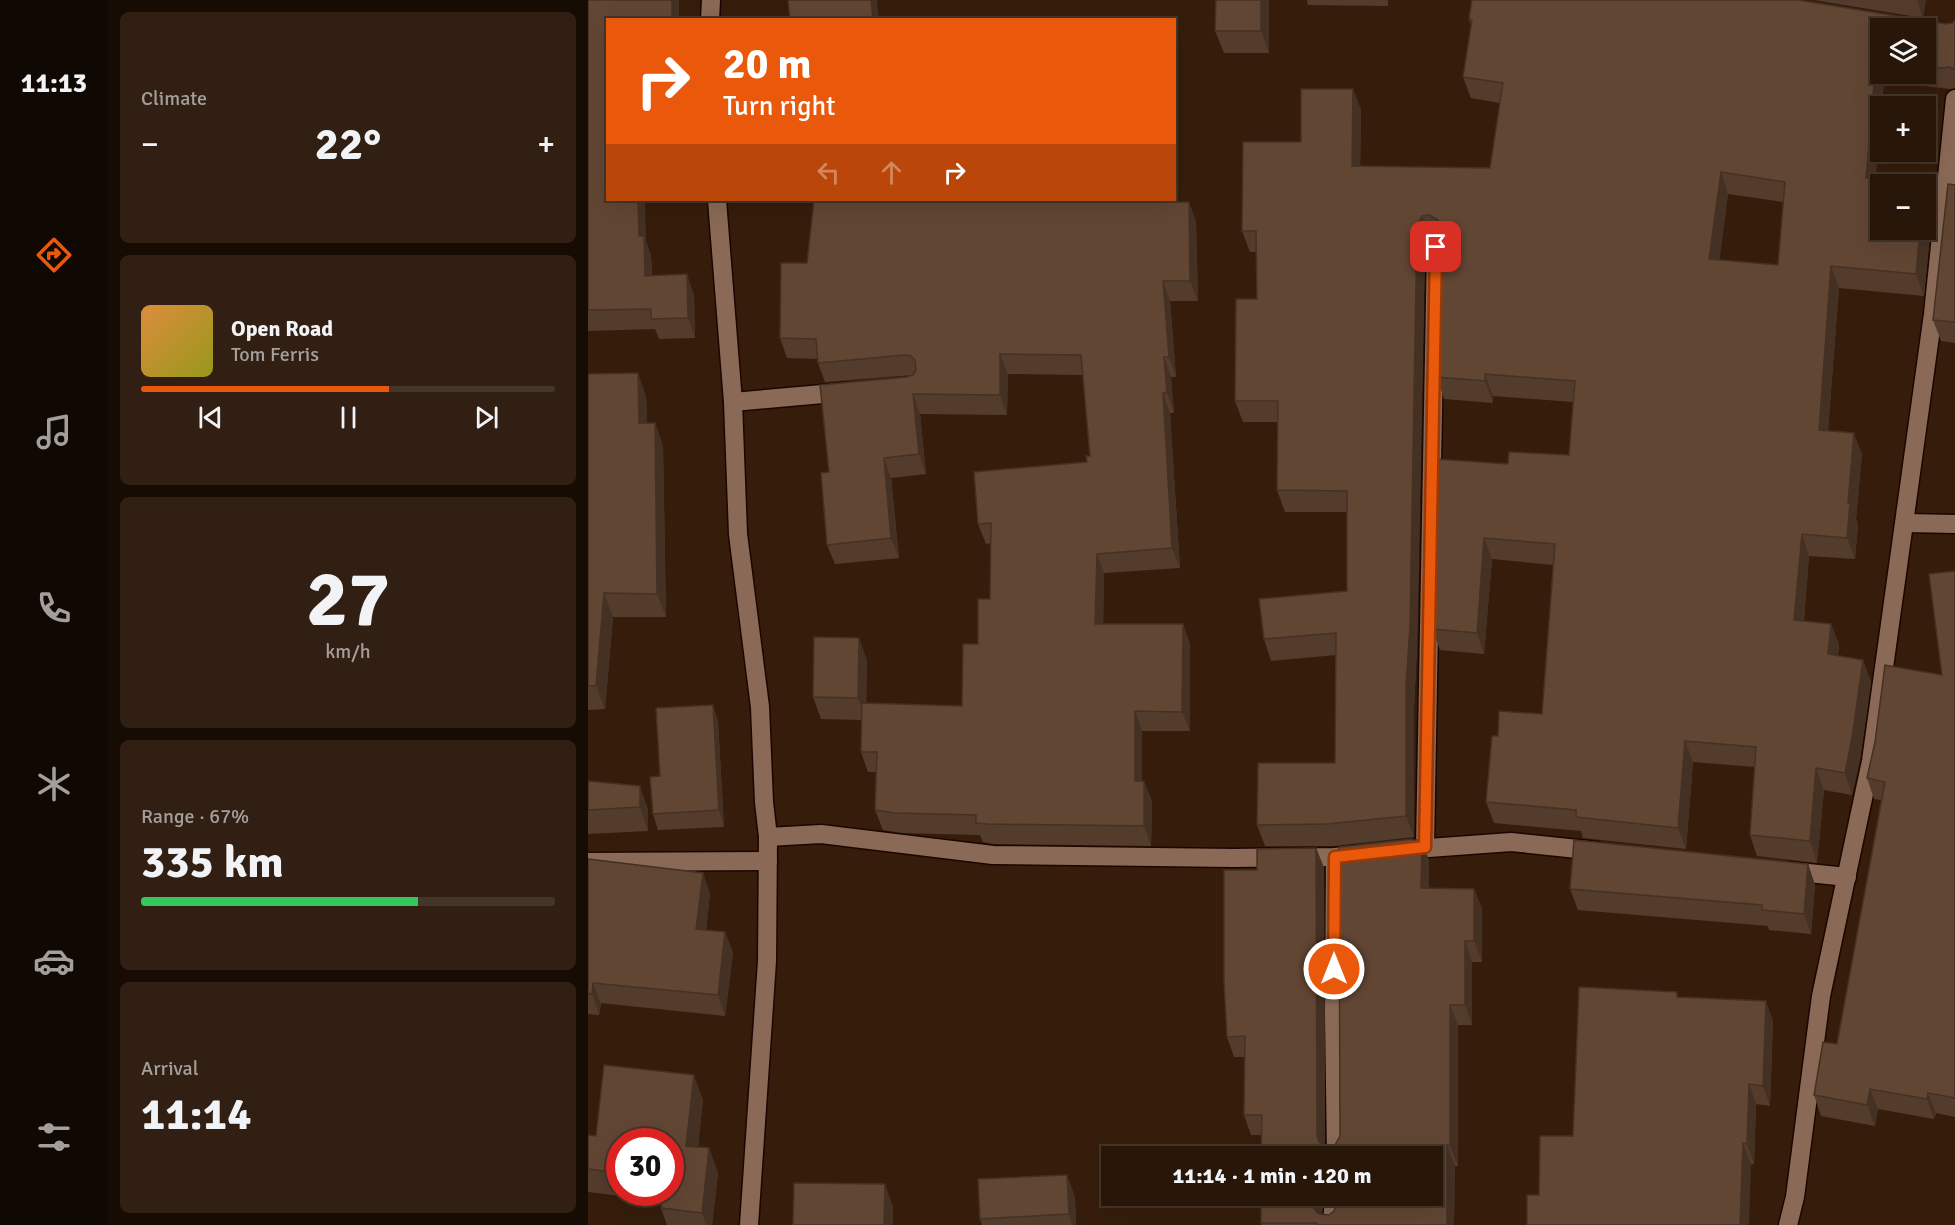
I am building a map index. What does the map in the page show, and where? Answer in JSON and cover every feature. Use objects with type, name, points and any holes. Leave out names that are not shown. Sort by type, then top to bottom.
[{"type":"street","points":[[710,18],[711,0]]},
{"type":"street","points":[[1788,1225],[1796,1197],[1821,996],[1871,761],[1933,314],[1955,99]]},
{"type":"street","points":[[717,201],[733,402],[738,534],[760,707],[764,802],[768,837],[767,961],[749,1225]]},
{"type":"street","points":[[1425,847],[1436,247]]},
{"type":"street","points":[[733,402],[868,390]]},
{"type":"street","points":[[1905,523],[1955,524]]},
{"type":"street","points":[[768,837],[821,834],[993,855],[1335,857],[1425,847],[1512,842],[1616,853]]},
{"type":"street","points":[[1335,857],[1336,1146]]},
{"type":"street","points":[[588,862],[768,861]]},
{"type":"street","points":[[1766,869],[1847,877]]},
{"type":"street","points":[[1332,1225],[1333,1206]]},
{"type":"building","points":[[588,0],[672,0],[672,18],[606,18],[606,201],[638,201],[639,236],[644,236],[645,276],[687,274],[688,318],[651,319],[651,309],[588,310]]},
{"type":"building","points":[[788,0],[871,0],[873,18],[790,18]]},
{"type":"building","points":[[1216,0],[1261,0],[1261,31],[1215,31]]},
{"type":"building","points":[[1472,0],[1798,0],[1909,18],[1870,18],[1870,84],[1874,84],[1873,96],[1870,96],[1866,178],[1870,178],[1870,240],[1919,240],[1916,274],[1831,266],[1819,430],[1854,433],[1847,538],[1802,534],[1794,620],[1831,624],[1828,654],[1863,660],[1845,773],[1816,768],[1810,841],[1750,835],[1756,747],[1685,741],[1678,828],[1576,817],[1576,810],[1486,802],[1492,736],[1498,736],[1499,711],[1542,714],[1555,544],[1484,538],[1477,633],[1432,629],[1435,459],[1508,464],[1509,452],[1569,455],[1575,381],[1485,374],[1485,381],[1437,377],[1439,226],[1438,220],[1429,215],[1422,216],[1417,225],[1410,627],[1406,685],[1406,816],[1327,824],[1257,825],[1258,763],[1335,763],[1336,633],[1264,639],[1259,599],[1347,591],[1347,491],[1277,490],[1278,401],[1235,401],[1236,299],[1257,299],[1256,231],[1242,231],[1243,142],[1301,142],[1301,89],[1353,89],[1352,166],[1490,168],[1503,83],[1463,77],[1472,20],[1469,19]],"holes":[[[1721,172],[1785,182],[1778,265],[1709,259]]]},
{"type":"building","points":[[1955,20],[1955,69],[1936,67],[1936,22],[1946,24]]},
{"type":"building","points":[[1948,184],[1955,185],[1955,322],[1933,320]]},
{"type":"building","points":[[814,201],[1189,202],[1190,281],[1163,281],[1169,357],[1164,357],[1167,393],[1163,393],[1172,548],[1097,554],[1095,624],[1183,624],[1182,712],[1135,711],[1135,781],[1144,781],[1144,826],[987,824],[976,823],[976,815],[895,813],[875,810],[877,752],[861,752],[862,703],[962,706],[963,644],[978,644],[978,599],[990,599],[991,523],[978,524],[974,472],[1087,462],[1086,456],[1090,456],[1081,355],[1000,354],[1000,395],[913,394],[919,454],[884,458],[891,538],[827,545],[821,473],[829,472],[820,385],[907,377],[913,375],[916,370],[915,360],[905,355],[818,363],[816,339],[780,338],[781,263],[807,263]]},
{"type":"building","points":[[638,373],[639,423],[655,423],[657,594],[604,593],[596,686],[588,686],[588,374]]},
{"type":"building","points":[[1955,571],[1955,1098],[1928,1093],[1927,1099],[1870,1089],[1867,1105],[1814,1095],[1823,1042],[1837,1044],[1885,782],[1867,778],[1875,742],[1885,665],[1942,675],[1929,574]]},
{"type":"building","points":[[814,637],[859,638],[858,698],[813,697]]},
{"type":"building","points":[[713,705],[719,810],[653,814],[650,777],[660,776],[656,708]]},
{"type":"building","points":[[588,781],[640,786],[640,807],[588,810]]},
{"type":"building","points":[[1412,839],[1422,840],[1421,888],[1474,889],[1474,941],[1465,941],[1465,1005],[1450,1005],[1450,1146],[1447,1145],[1447,1225],[1261,1223],[1261,1206],[1314,1206],[1319,1214],[1329,1215],[1336,1206],[1443,1206],[1443,1146],[1332,1146],[1335,1145],[1340,1136],[1339,847]]},
{"type":"building","points":[[1574,840],[1808,864],[1804,914],[1762,910],[1762,905],[1570,889]]},
{"type":"building","points":[[1316,848],[1317,1136],[1319,1142],[1326,1146],[1261,1146],[1262,1115],[1244,1115],[1245,1036],[1227,1037],[1224,982],[1224,870],[1257,870],[1257,849]]},
{"type":"building","points":[[588,859],[703,873],[696,929],[725,932],[718,995],[593,983],[592,994],[588,994]]},
{"type":"building","points":[[1579,987],[1677,992],[1677,997],[1766,1001],[1763,1086],[1749,1084],[1747,1144],[1743,1143],[1740,1225],[1527,1225],[1527,1195],[1539,1195],[1540,1136],[1573,1136]]},
{"type":"building","points":[[604,1065],[694,1075],[686,1146],[709,1148],[702,1213],[661,1208],[661,1206],[684,1206],[684,1128],[606,1128],[606,1171],[588,1169],[588,1135],[596,1136]]},
{"type":"building","points":[[1067,1175],[1069,1214],[980,1219],[978,1179]]},
{"type":"building","points":[[794,1183],[885,1184],[884,1225],[793,1225]]},
{"type":"route","points":[[1334,969],[1335,857],[1425,847],[1436,247]]}]
